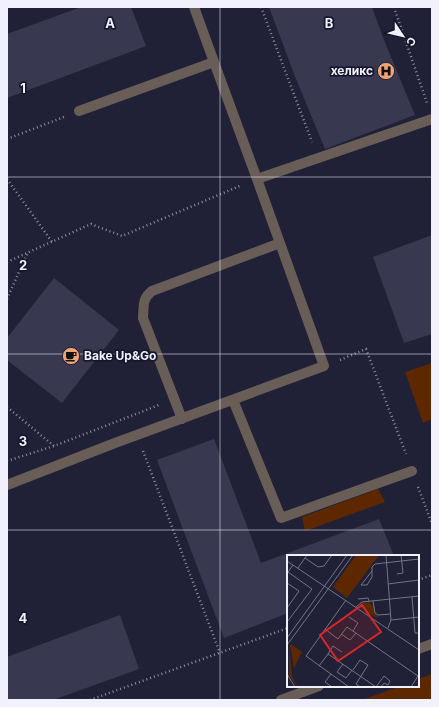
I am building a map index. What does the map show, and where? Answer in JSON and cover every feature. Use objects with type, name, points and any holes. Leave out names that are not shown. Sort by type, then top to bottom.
[{"type":"street","points":[[7,485],[182,418],[324,366],[194,7]]},
{"type":"street","points":[[79,111],[214,62]]},
{"type":"street","points":[[257,179],[318,158],[431,114]]},
{"type":"street","points":[[182,418],[143,318],[146,296],[152,291],[280,243]]},
{"type":"street","points":[[233,400],[280,518],[412,471]]},
{"type":"street","points":[[419,649],[432,644]]},
{"type":"street","points":[[281,700],[316,687]]},
{"type":"path","points":[[261,7],[318,158]]},
{"type":"path","points":[[394,7],[431,114]]},
{"type":"path","points":[[7,139],[79,111]]},
{"type":"path","points":[[7,179],[52,242]]},
{"type":"path","points":[[7,262],[91,224],[122,236],[257,179]]},
{"type":"path","points":[[7,298],[27,253]]},
{"type":"path","points":[[324,366],[366,349],[432,524]]},
{"type":"path","points":[[7,461],[54,446],[175,399]]},
{"type":"path","points":[[7,407],[54,446]]},
{"type":"path","points":[[137,435],[220,653]]},
{"type":"path","points":[[419,580],[432,575]]},
{"type":"path","points":[[90,700],[287,628]]},
{"type":"shaded area","points":[[432,363],[432,419],[423,423],[405,372]]},
{"type":"shaded area","points":[[378,489],[385,502],[305,531],[302,517]]},
{"type":"shaded area","points":[[432,674],[432,700],[362,700],[397,687],[419,687],[419,679]]},
{"type":"building","points":[[81,7],[131,7],[146,46],[7,98],[7,34]]},
{"type":"building","points":[[269,7],[372,7],[415,115],[325,149],[294,74]]},
{"type":"building","points":[[432,235],[432,334],[404,343],[373,257]]},
{"type":"building","points":[[54,278],[119,330],[62,403],[7,360],[7,338]]},
{"type":"building","points":[[214,439],[261,563],[379,519],[394,555],[287,555],[287,613],[224,638],[157,460]]},
{"type":"building","points":[[120,615],[139,669],[53,700],[7,700],[7,657]]},
{"type":"place","name":"хеликс","points":[[386,71]]},
{"type":"place","name":"Bake Up&Go","points":[[71,356]]}]
